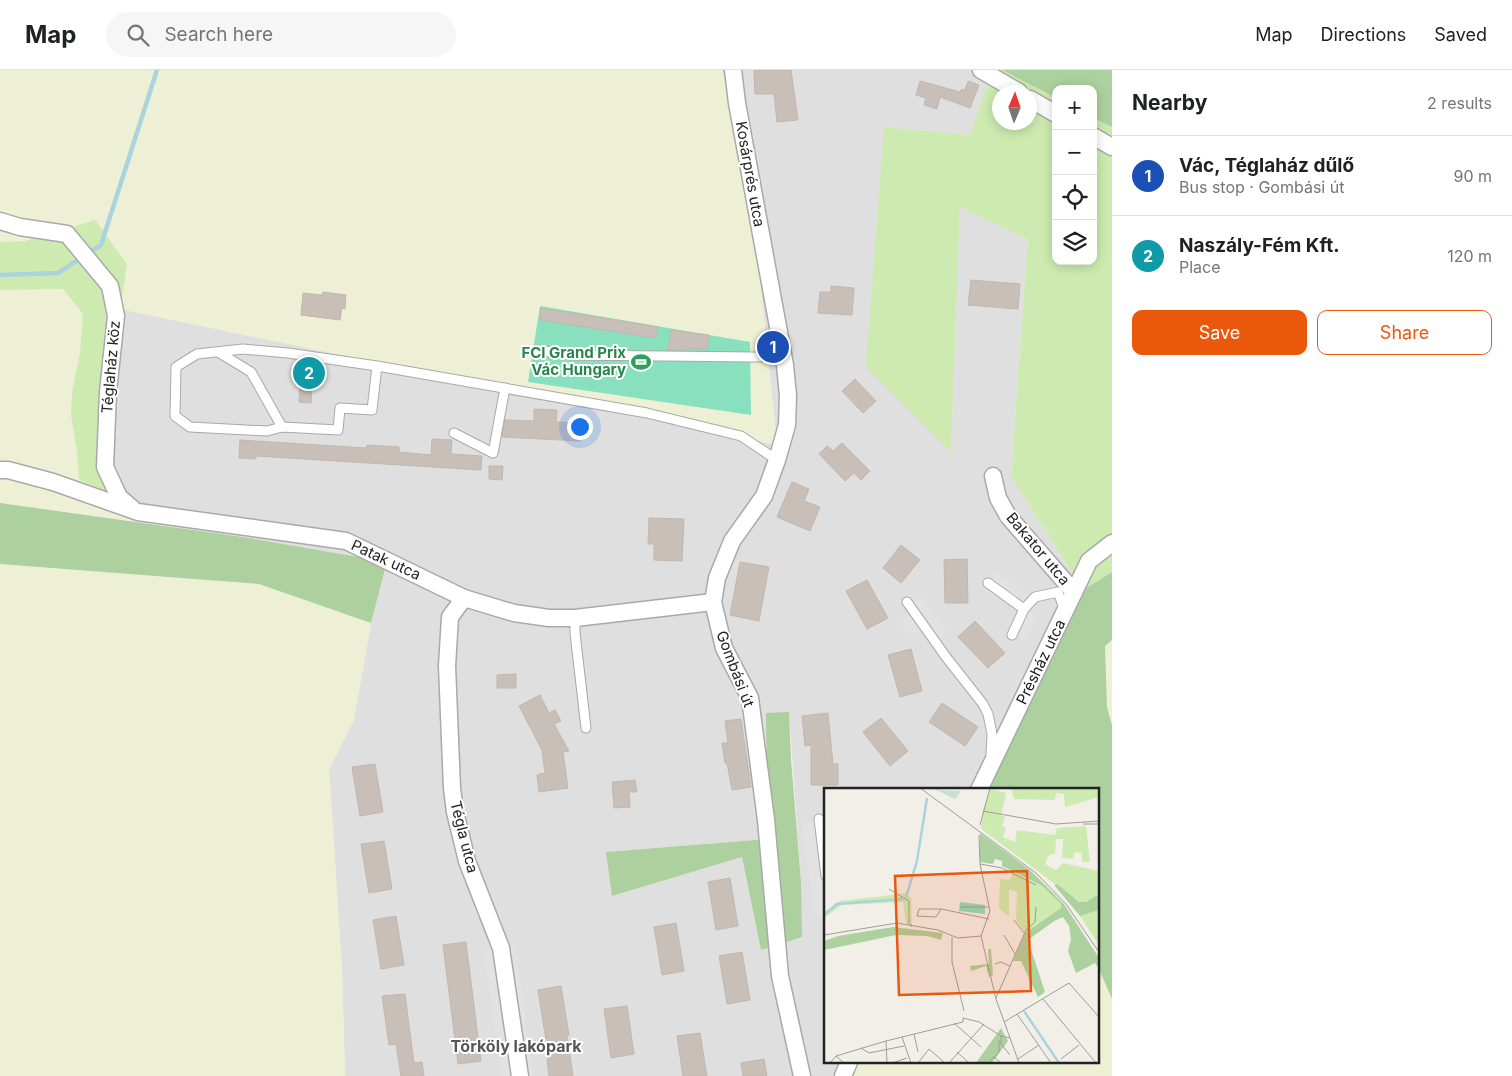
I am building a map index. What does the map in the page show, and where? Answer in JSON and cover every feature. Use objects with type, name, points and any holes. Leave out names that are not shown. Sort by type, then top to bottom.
[{"type":"street","name":"Kosárprés utca","points":[[733,70],[768,277]]},
{"type":"street","points":[[981,70],[1007,85]]},
{"type":"street","points":[[1037,102],[1052,112]]},
{"type":"street","points":[[1097,139],[1112,148]]},
{"type":"street","name":"Téglaház köz","points":[[0,221],[20,227],[67,234],[110,286],[116,316],[108,392],[105,467],[119,497],[138,512]]},
{"type":"street","name":"Gombási út","points":[[768,277],[783,356],[788,396],[787,425],[778,460],[764,496],[732,541],[717,578],[713,602],[724,648],[750,698],[766,820],[780,976],[802,1076]]},
{"type":"street","name":"Patak utca","points":[[0,470],[8,470],[54,482],[138,512],[346,541],[464,598],[514,614],[549,618],[575,618],[713,602]]},
{"type":"street","name":"Bakator utca","points":[[993,476],[998,498],[1008,516],[1074,592]]},
{"type":"street","name":"Présház utca","points":[[981,788],[1089,561],[1112,543]]},
{"type":"street","name":"Tégla utca","points":[[464,598],[450,617],[446,666],[452,788],[455,812],[467,861],[500,948],[520,1076]]},
{"type":"street","points":[[842,1076],[848,1064]]},
{"type":"lane","points":[[377,366],[372,410],[340,408],[338,430],[282,427],[267,431],[190,427],[175,416],[176,367],[197,354],[243,349],[288,352],[377,366],[647,413],[741,436],[778,460]]},
{"type":"lane","points":[[537,350],[572,355],[753,358],[783,356]]},
{"type":"lane","points":[[218,352],[251,372],[282,427]]},
{"type":"lane","points":[[454,433],[493,453],[505,388]]},
{"type":"lane","points":[[988,583],[1024,609]]},
{"type":"lane","points":[[1012,635],[1024,609],[1035,597],[1058,592],[1065,611]]},
{"type":"lane","points":[[906,602],[983,704],[988,714],[992,734],[991,765]]},
{"type":"lane","points":[[575,618],[586,728]]},
{"type":"lane","points":[[819,820],[824,844]]},
{"type":"shaded area","points":[[731,70],[992,70],[970,135],[884,127],[951,451],[960,206],[1028,239],[1011,476],[1083,590],[987,788],[824,788],[824,1064],[852,1064],[847,1076],[345,1076],[342,970],[329,769],[354,720],[371,623],[387,563],[243,537],[141,522],[109,463],[120,309],[777,445],[758,260]],"holes":[[[789,712],[801,882],[761,950],[742,857],[612,896],[607,852],[768,839]]]},
{"type":"shaded area","points":[[994,571],[1020,590],[1018,600],[993,582]]},
{"type":"shaded area","points":[[921,597],[947,632],[938,640],[929,628],[909,636],[900,622],[917,610],[912,604]]},
{"type":"shaded area","points":[[1030,608],[1037,617],[1024,643],[1017,635]]},
{"type":"shaded area","points":[[802,822],[814,822],[821,884],[824,893],[824,914],[815,916]]},
{"type":"shaded area","points":[[515,946],[533,1076],[502,1076],[484,950]]},
{"type":"green space","points":[[0,70],[731,70],[758,260],[777,445],[120,309],[95,220],[25,241],[0,242]]},
{"type":"green space","points":[[992,70],[1002,70],[1031,85],[992,85],[992,130],[1037,130],[1037,88],[1052,96],[1052,265],[1097,265],[1097,120],[1112,127],[1112,572],[1083,590],[1011,476],[1028,239],[960,207],[951,452],[866,367],[884,127],[970,135]]},
{"type":"green space","points":[[1002,70],[1112,70],[1112,127],[1097,120],[1097,85],[1052,85],[1052,96],[1037,88],[1037,85],[1031,85]]},
{"type":"green space","points":[[95,220],[127,264],[120,309],[109,462],[129,500],[79,480],[71,415],[72,393],[80,353],[83,314],[63,289],[0,290],[0,242],[25,241]]},
{"type":"green space","points":[[63,289],[83,314],[77,452],[79,480],[129,500],[141,522],[0,503],[0,290]]},
{"type":"green space","name":"FCI Grand Prix Vác Hungary","points":[[540,306],[750,342],[751,415],[528,382]]},
{"type":"green space","points":[[0,503],[243,537],[387,562],[371,623],[259,584],[0,564]]},
{"type":"green space","points":[[0,564],[259,584],[371,623],[354,720],[329,769],[342,970],[345,1076],[0,1076]]},
{"type":"green space","points":[[1112,572],[1112,640],[1105,646],[1107,707],[1112,725],[1112,999],[1100,972],[1100,788],[987,788],[1083,590]]},
{"type":"green space","points":[[1112,640],[1112,725],[1107,707],[1105,646]]},
{"type":"green space","points":[[789,712],[801,882],[802,937],[761,950],[742,857],[612,896],[606,852],[768,839],[766,713]]},
{"type":"green space","points":[[1100,972],[1112,999],[1112,1076],[847,1076],[852,1064],[1100,1064]]},
{"type":"building","points":[[754,70],[791,70],[798,120],[777,122],[774,94],[755,94]]},
{"type":"building","points":[[920,81],[960,92],[962,89],[965,90],[968,81],[979,85],[970,108],[940,97],[937,109],[924,105],[926,98],[916,95]]},
{"type":"building","points":[[971,280],[1020,284],[1018,309],[968,305]]},
{"type":"building","points":[[831,286],[854,288],[852,315],[818,313],[820,292],[831,292]]},
{"type":"building","points":[[323,292],[346,295],[345,309],[342,308],[340,320],[301,315],[303,293],[322,295]]},
{"type":"building","points":[[541,308],[658,327],[656,338],[540,320]]},
{"type":"building","points":[[671,330],[709,335],[707,350],[691,348],[690,350],[668,350]]},
{"type":"building","points":[[301,361],[318,364],[317,387],[312,387],[311,403],[299,402]]},
{"type":"building","points":[[855,379],[876,401],[863,413],[842,391]]},
{"type":"building","points":[[534,409],[557,410],[556,422],[581,423],[580,441],[502,437],[505,420],[534,421]]},
{"type":"building","points":[[432,439],[452,440],[451,454],[482,456],[481,470],[256,456],[256,459],[239,458],[240,440],[366,448],[367,445],[399,447],[399,452],[431,455]]},
{"type":"building","points":[[842,443],[870,471],[861,480],[854,473],[845,481],[819,454],[827,446],[833,451]]},
{"type":"building","points":[[489,466],[503,466],[502,480],[489,479]]},
{"type":"building","points":[[792,482],[809,489],[804,501],[820,507],[810,531],[777,517]]},
{"type":"building","points":[[649,518],[684,519],[682,561],[654,560],[654,544],[648,544]]},
{"type":"building","points":[[901,545],[920,560],[901,583],[883,568]]},
{"type":"building","points":[[967,559],[968,603],[945,603],[944,560]]},
{"type":"building","points":[[740,562],[769,567],[759,621],[730,615]]},
{"type":"building","points":[[867,580],[888,618],[867,629],[846,591]]},
{"type":"building","points":[[975,621],[1005,653],[988,668],[958,637]]},
{"type":"building","points":[[911,649],[922,691],[900,697],[888,655]]},
{"type":"building","points":[[516,674],[516,688],[497,688],[497,675]]},
{"type":"building","points":[[540,695],[549,713],[555,710],[561,721],[554,724],[569,751],[563,752],[568,788],[539,792],[537,775],[545,773],[542,750],[519,706]]},
{"type":"building","points":[[942,703],[978,727],[965,746],[929,722]]},
{"type":"building","points":[[828,713],[833,764],[838,764],[838,785],[811,785],[811,745],[805,746],[802,716]]},
{"type":"building","points":[[881,718],[908,751],[890,766],[863,732]]},
{"type":"building","points":[[741,719],[751,787],[732,790],[722,743],[728,743],[725,721]]},
{"type":"building","points":[[375,764],[383,812],[360,816],[352,767]]},
{"type":"building","points":[[635,780],[637,792],[629,792],[630,807],[614,808],[612,782]]},
{"type":"building","points":[[384,841],[392,889],[369,893],[361,844]]},
{"type":"building","points":[[730,878],[738,926],[716,930],[708,882]]},
{"type":"building","points":[[396,916],[404,965],[381,969],[373,920]]},
{"type":"building","points":[[676,923],[684,971],[662,975],[654,927]]},
{"type":"building","points":[[466,942],[481,1061],[458,1064],[443,945]]},
{"type":"building","points":[[742,952],[750,1000],[727,1004],[719,956]]},
{"type":"building","points":[[561,986],[573,1076],[549,1076],[547,1059],[549,1059],[538,990]]},
{"type":"building","points":[[405,994],[414,1063],[422,1062],[424,1076],[401,1076],[396,1044],[389,1045],[382,996]]},
{"type":"building","points":[[627,1006],[634,1054],[611,1058],[604,1009]]},
{"type":"building","points":[[700,1033],[707,1076],[683,1076],[677,1036]]},
{"type":"building","points":[[764,1059],[767,1076],[743,1076],[741,1063]]},
{"type":"waterway","points":[[0,275],[58,273],[101,245],[157,70]]},
{"type":"place","name":"Vác, Téglaház dűlő","points":[[773,347]]},
{"type":"place","name":"FCI Grand Prix Vác Hungary","points":[[641,362]]},
{"type":"place","name":"Naszály-Fém Kft.","points":[[309,373]]},
{"type":"district","name":"Törköly lakópark","points":[[516,1046]]}]
